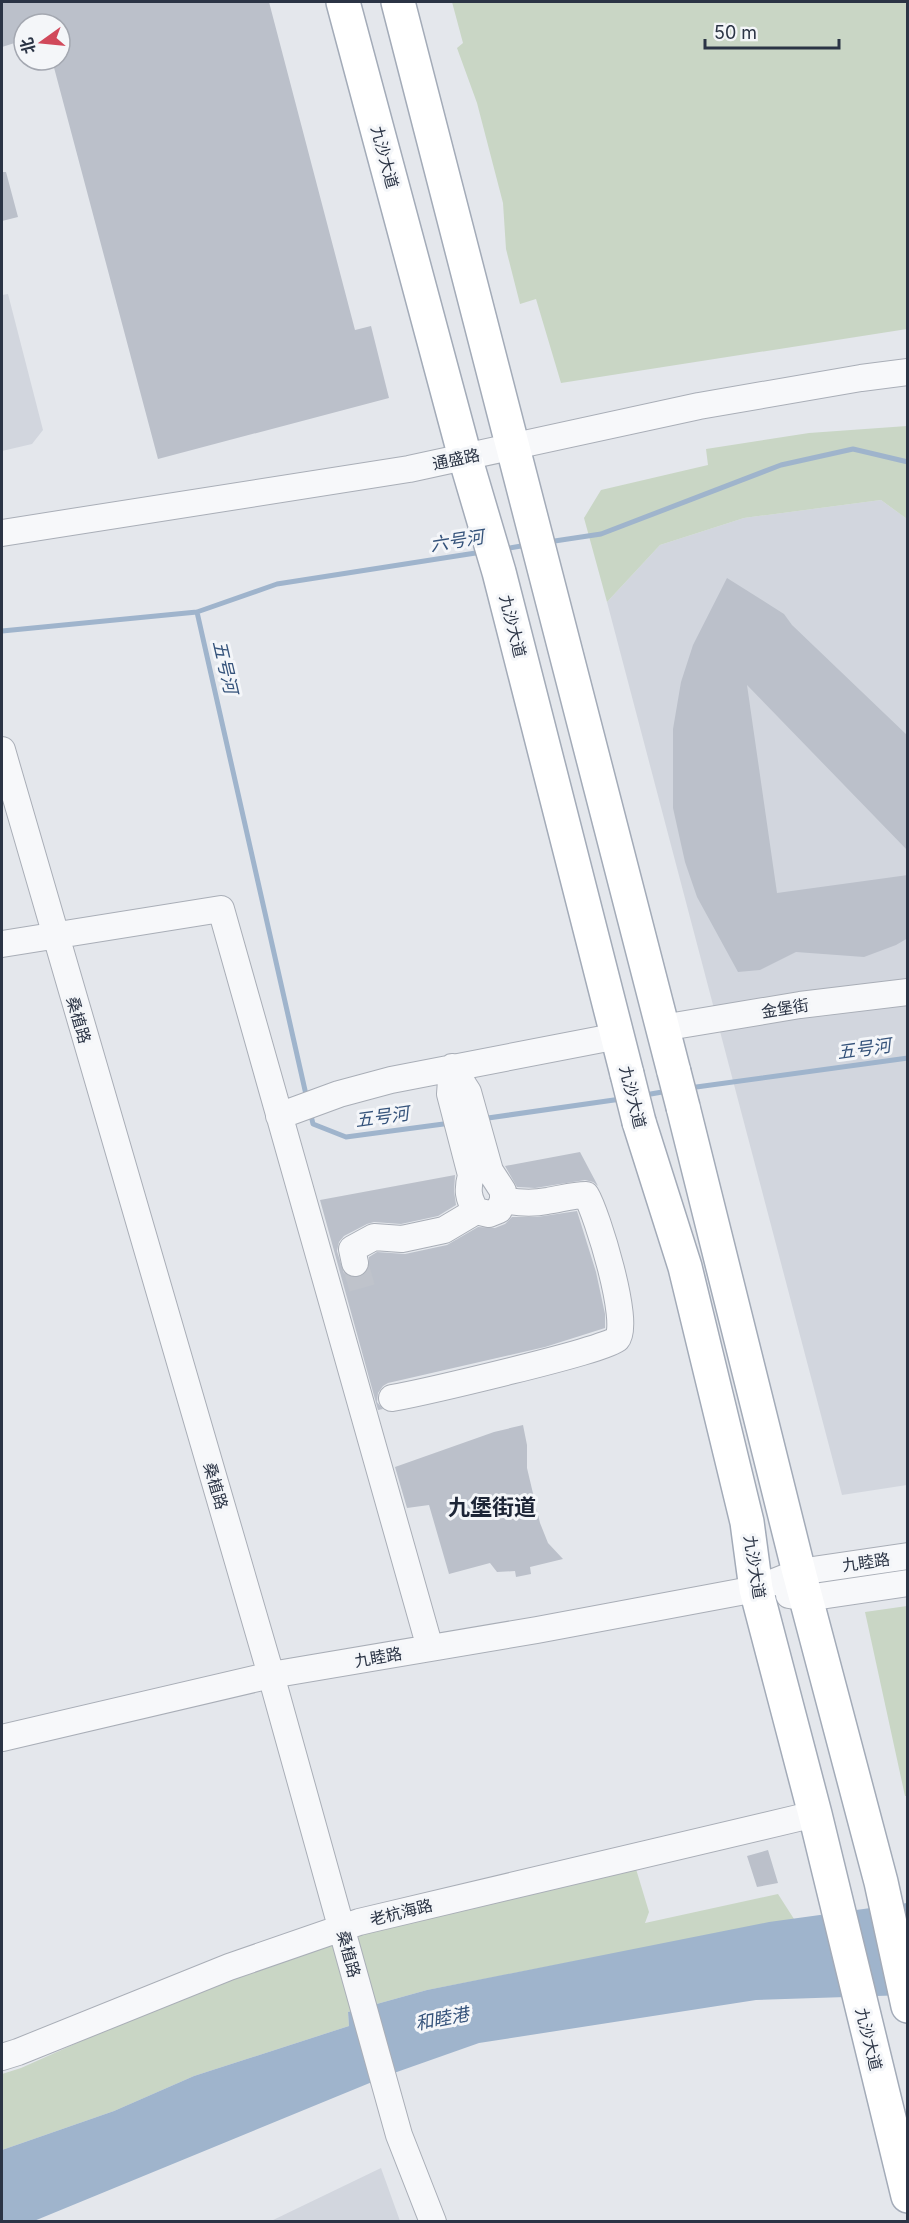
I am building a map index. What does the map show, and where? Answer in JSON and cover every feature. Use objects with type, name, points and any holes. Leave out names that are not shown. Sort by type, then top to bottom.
[{"type":"main road","name":"九沙大道","points":[[343,2],[465,457],[499,572],[639,1122],[685,1267],[747,1522],[756,1589],[815,1814],[908,2196]]},
{"type":"main road","points":[[398,2],[881,1882],[908,2006]]},
{"type":"street","name":"通盛路","points":[[2,533],[409,469],[699,406],[908,372]]},
{"type":"street","name":"桑植路","points":[[2,750],[271,1675],[399,2134],[433,2222]]},
{"type":"street","points":[[2,944],[220,909],[430,1648]]},
{"type":"street","name":"金堡街","points":[[662,1028],[800,1005],[908,992]]},
{"type":"street","points":[[279,1116],[339,1094],[391,1080],[618,1036]]},
{"type":"street","points":[[452,1067],[468,1092],[466,1121],[471,1175],[468,1188],[469,1199],[476,1211],[489,1215],[499,1210],[503,1200],[503,1191],[490,1171],[466,1121]]},
{"type":"street","points":[[392,1398],[569,1356],[606,1346],[617,1339],[621,1330],[613,1276],[593,1207],[586,1195],[571,1195],[524,1204],[503,1200]]},
{"type":"street","points":[[355,1263],[352,1249],[374,1237],[402,1239],[444,1230],[476,1211]]},
{"type":"street","name":"九睦路","points":[[803,1585],[908,1556]]},
{"type":"street","name":"九睦路","points":[[2,1738],[271,1675],[756,1589],[803,1585],[908,1583]]},
{"type":"street","name":"老杭海路","points":[[2,2057],[230,1966],[342,1928],[580,1868],[815,1814]]},
{"type":"shaded area","points":[[8,294],[43,430],[32,444],[2,451],[2,295]]},
{"type":"shaded area","points":[[881,500],[907,519],[907,1485],[842,1495],[607,602],[660,545],[744,518]]},
{"type":"shaded area","points":[[381,2168],[400,2221],[271,2221]]},
{"type":"green space","points":[[452,2],[904,2],[908,5],[907,329],[561,383],[536,299],[520,304],[506,249],[503,203],[477,103],[457,48],[463,43]]},
{"type":"green space","points":[[907,426],[907,519],[881,500],[744,518],[660,545],[607,602],[584,518],[601,490],[708,465],[706,449],[809,433]]},
{"type":"green space","points":[[907,1606],[908,1796],[905,1796],[865,1612]]},
{"type":"green space","points":[[636,1869],[649,1912],[645,1923],[778,1894],[794,1919],[427,1990],[348,2012],[349,2026],[194,2076],[114,2111],[2,2150],[2,2074],[21,2068],[199,1990],[308,1950],[431,1917]]},
{"type":"water","name":"和睦港","points":[[907,1903],[907,1995],[756,2000],[479,2043],[394,2073],[34,2221],[2,2221],[2,2150],[114,2111],[194,2076],[349,2026],[348,2012],[427,1990],[769,1922]]},
{"type":"building","points":[[2,2],[269,2],[355,330],[371,326],[389,398],[158,459],[55,72],[72,72],[72,12],[12,12],[12,44],[2,47]]},
{"type":"building","points":[[2,172],[6,172],[18,217],[2,221]]},
{"type":"building","points":[[727,578],[784,614],[792,625],[908,736],[908,851],[747,685],[777,893],[908,875],[908,938],[896,945],[864,957],[796,952],[760,970],[738,972],[697,897],[685,862],[673,808],[673,729],[681,682],[693,645]]},
{"type":"building","points":[[580,1152],[598,1186],[585,1180],[535,1188],[517,1187],[505,1166]]},
{"type":"building","points":[[455,1175],[456,1205],[438,1216],[401,1224],[374,1222],[344,1236],[339,1242],[337,1251],[344,1273],[351,1277],[365,1274],[369,1267],[369,1257],[377,1252],[405,1254],[447,1245],[478,1227],[495,1228],[505,1224],[512,1217],[537,1217],[577,1211],[596,1272],[605,1314],[605,1328],[545,1347],[388,1383],[378,1393],[377,1402],[383,1409],[378,1410],[320,1200]]},
{"type":"building","points":[[523,1425],[527,1445],[527,1468],[540,1523],[548,1543],[563,1559],[530,1567],[531,1574],[516,1577],[515,1571],[497,1572],[490,1563],[449,1574],[429,1505],[407,1508],[395,1467],[494,1432]]},
{"type":"building","points":[[768,1850],[778,1883],[757,1887],[747,1856]]},
{"type":"waterway","name":"六号河","points":[[548,542],[601,534],[781,465],[853,449],[908,462]]},
{"type":"waterway","name":"六号河","points":[[503,549],[527,545]]},
{"type":"waterway","name":"六号河","points":[[2,631],[197,612],[277,584],[482,552]]},
{"type":"waterway","name":"五号河","points":[[197,612],[307,1099]]},
{"type":"waterway","name":"五号河","points":[[689,1088],[908,1058]]},
{"type":"waterway","name":"五号河","points":[[645,1095],[668,1091]]},
{"type":"waterway","name":"五号河","points":[[481,1119],[621,1099]]},
{"type":"waterway","name":"五号河","points":[[310,1111],[313,1124],[346,1137],[451,1123]]},
{"type":"tunnel","points":[[355,1263],[364,1295]]},
{"type":"district","name":"九堡街道","points":[[492,1507]]}]
